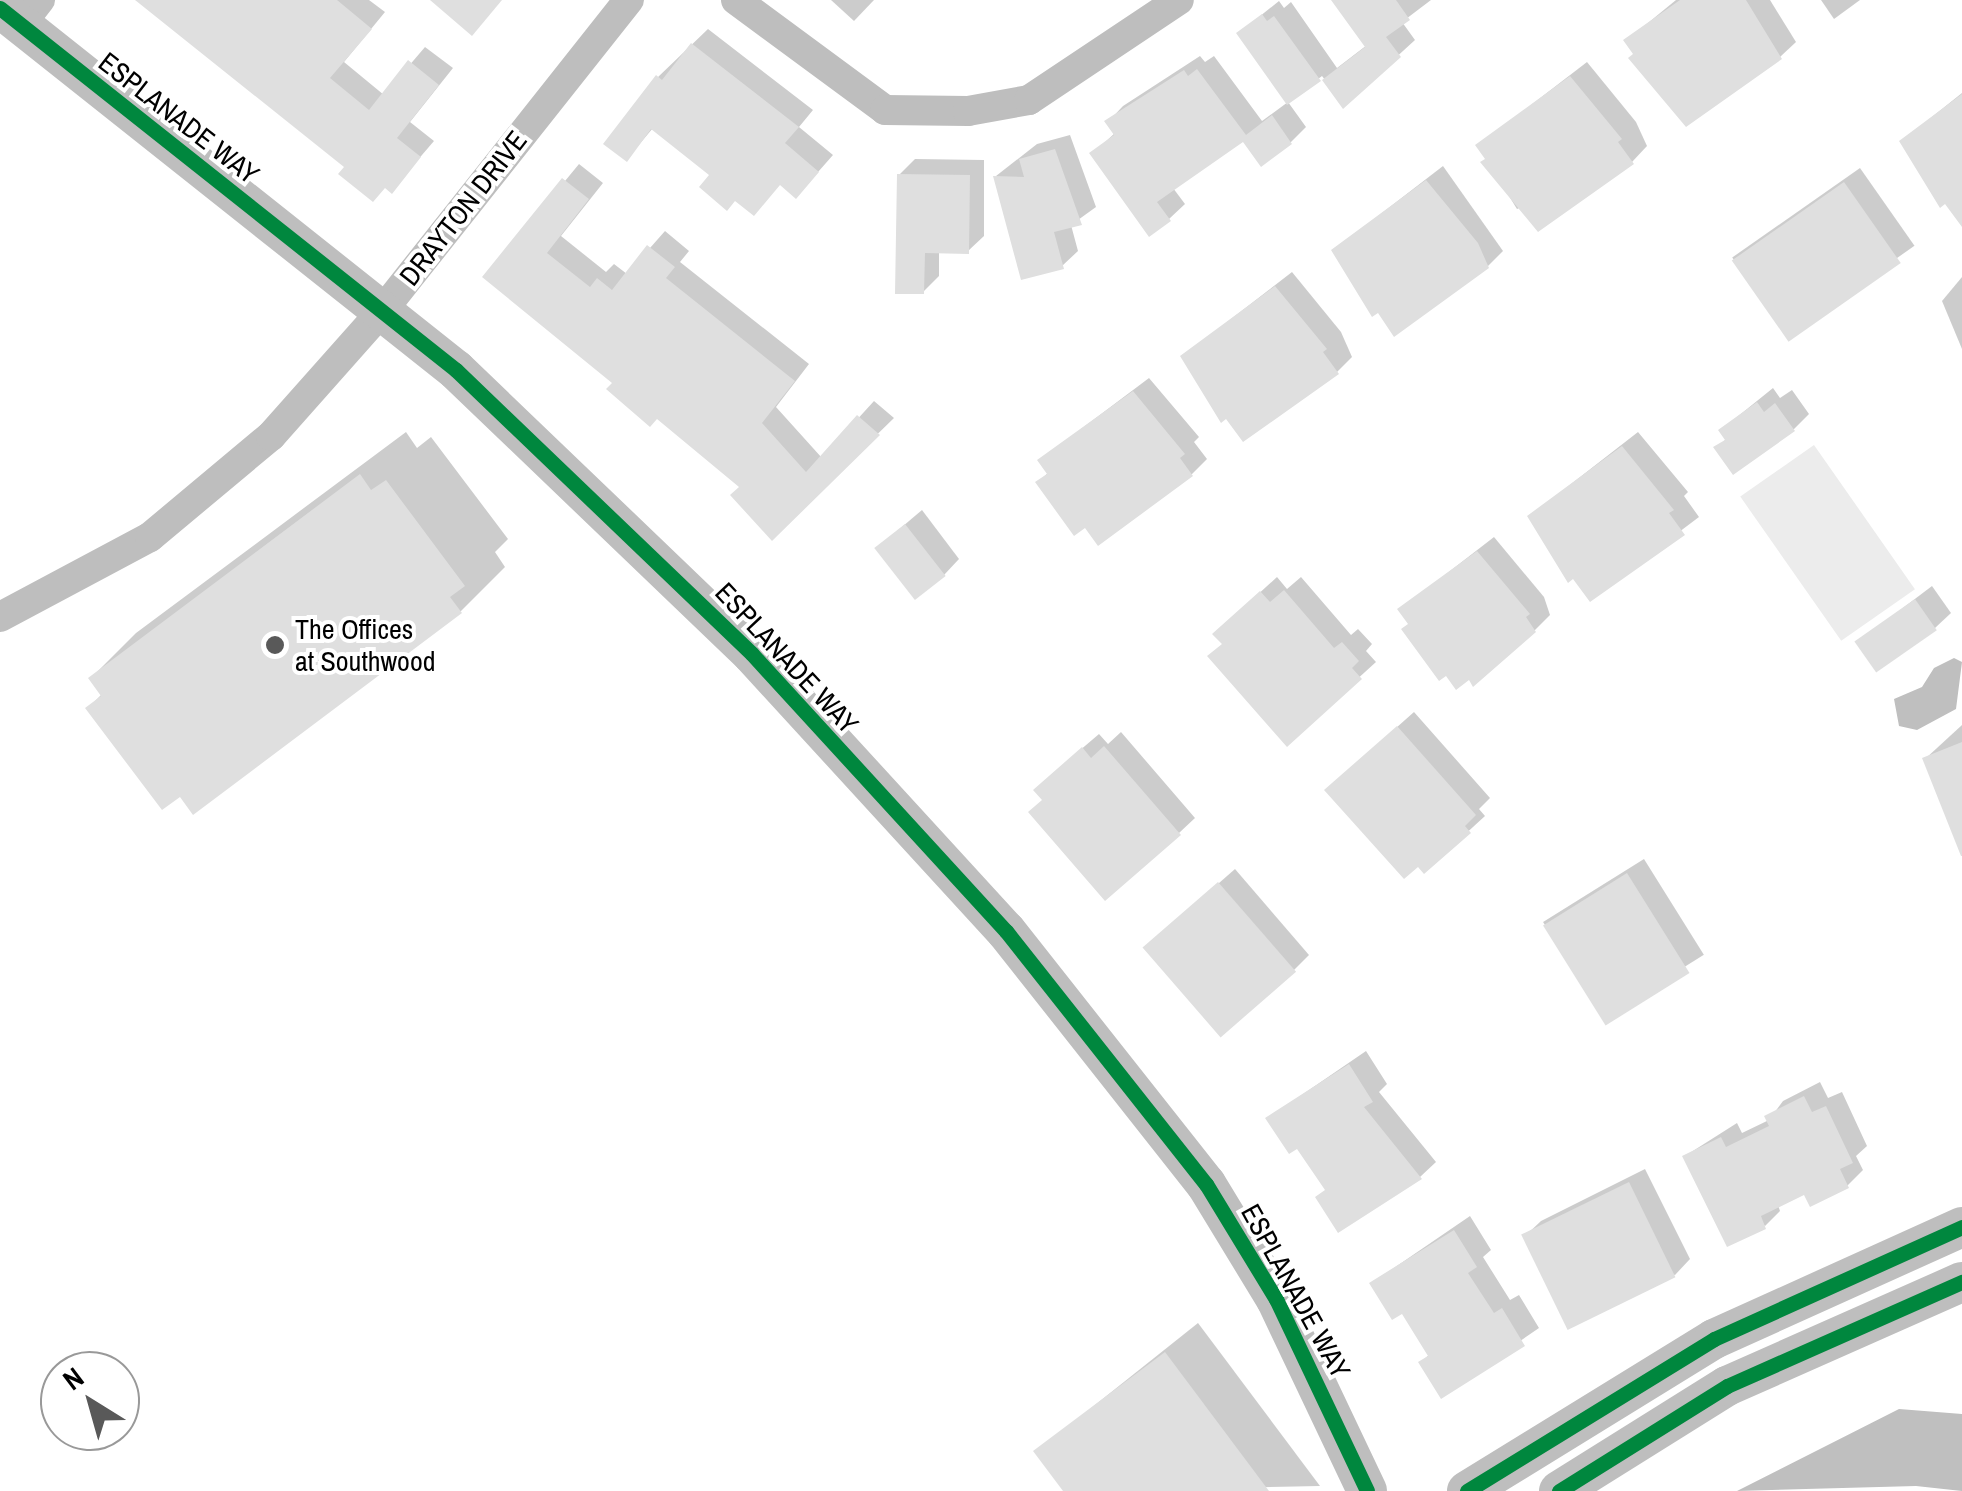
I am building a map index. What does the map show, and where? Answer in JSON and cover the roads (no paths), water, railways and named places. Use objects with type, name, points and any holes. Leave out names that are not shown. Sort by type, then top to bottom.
[{"type":"street","name":"DRAYTON DRIVE","points":[[0,617],[150,537],[271,436],[383,310],[629,0]]},
{"type":"street","points":[[736,0],[884,110],[968,111],[1029,100],[1179,0]]},
{"type":"street","name":"ESPLANADE WAY","points":[[20,11],[383,310],[646,547],[1006,931],[1206,1184],[1285,1316],[1366,1491]]},
{"type":"street","points":[[1467,1491],[1714,1339],[1962,1227]]},
{"type":"street","points":[[1559,1491],[1727,1386],[1962,1282]]},
{"type":"place","name":"The Offices at Southwood","points":[[275,645]]}]
